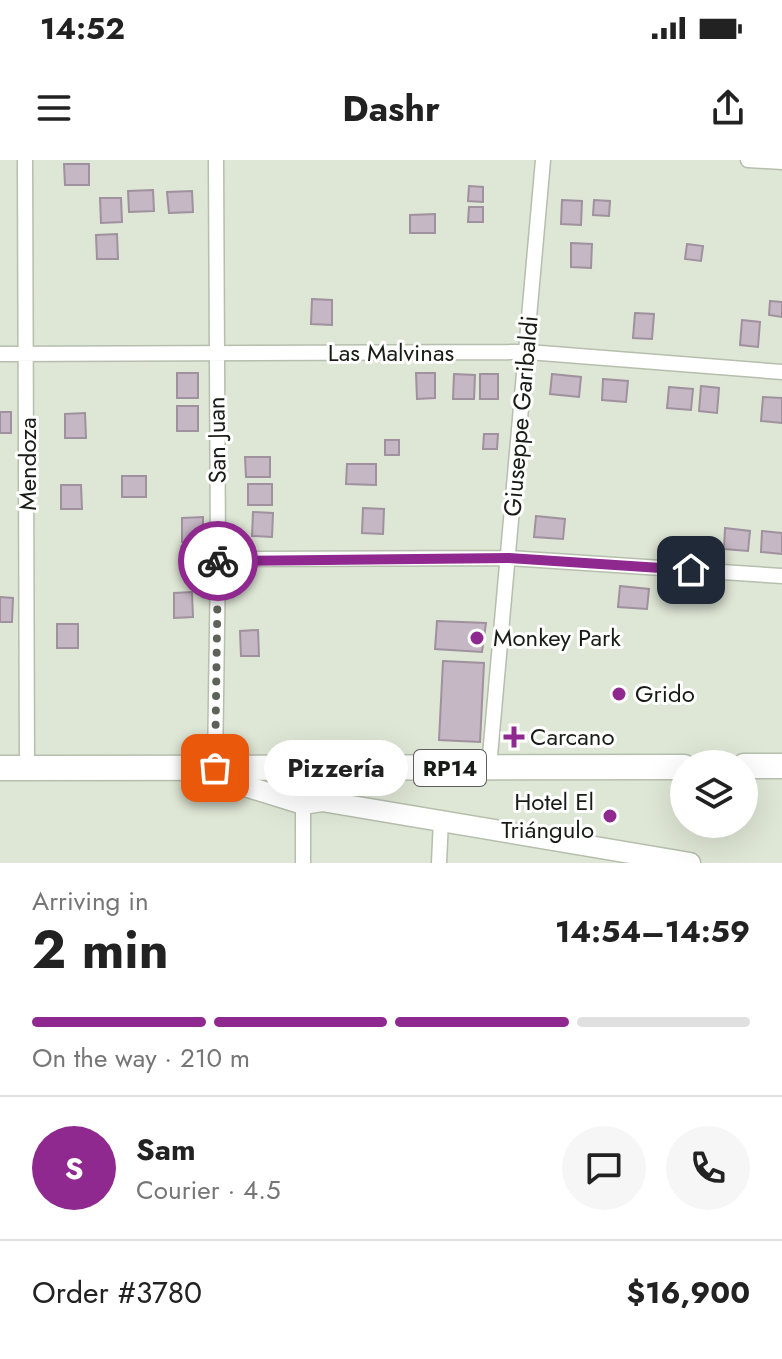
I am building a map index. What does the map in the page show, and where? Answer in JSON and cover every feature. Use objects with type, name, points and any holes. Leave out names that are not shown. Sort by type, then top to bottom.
[{"type":"main road","points":[[758,766],[782,766]]},
{"type":"main road","name":"RP14","points":[[0,768],[670,767]]},
{"type":"main road","points":[[215,768],[245,786],[303,804],[322,801],[690,863]]},
{"type":"street","name":"Mendoza","points":[[25,160],[27,768]]},
{"type":"street","name":"San Juan","points":[[215,768],[218,559],[216,160]]},
{"type":"street","name":"Giuseppe Garibaldi","points":[[489,767],[543,160]]},
{"type":"street","points":[[748,160],[782,162]]},
{"type":"street","name":"Las Malvinas","points":[[0,354],[528,352],[782,372]]},
{"type":"street","points":[[218,559],[509,558],[782,576]]},
{"type":"street","points":[[303,804],[303,863]]},
{"type":"street","points":[[439,863],[441,820]]},
{"type":"building","points":[[64,164],[89,164],[89,185],[65,185]]},
{"type":"building","points":[[469,186],[483,187],[483,202],[468,201]]},
{"type":"building","points":[[153,190],[154,211],[129,212],[128,191]]},
{"type":"building","points":[[192,191],[193,212],[169,213],[167,192]]},
{"type":"building","points":[[100,198],[121,198],[122,222],[101,223]]},
{"type":"building","points":[[562,200],[582,201],[581,225],[561,224]]},
{"type":"building","points":[[594,200],[610,201],[609,216],[593,215]]},
{"type":"building","points":[[469,207],[483,207],[483,222],[468,222]]},
{"type":"building","points":[[435,214],[435,233],[410,233],[410,215]]},
{"type":"building","points":[[117,234],[118,259],[97,259],[96,235]]},
{"type":"building","points":[[571,243],[592,244],[591,268],[571,267]]},
{"type":"building","points":[[687,244],[703,246],[701,261],[685,259]]},
{"type":"building","points":[[312,299],[332,300],[332,325],[311,324]]},
{"type":"building","points":[[770,301],[782,302],[782,317],[769,315]]},
{"type":"building","points":[[635,313],[654,314],[652,339],[633,338]]},
{"type":"building","points":[[742,320],[760,322],[758,347],[740,345]]},
{"type":"building","points":[[177,373],[198,373],[198,398],[177,398]]},
{"type":"building","points":[[416,373],[435,373],[435,398],[417,399]]},
{"type":"building","points":[[454,374],[475,375],[474,399],[453,399]]},
{"type":"building","points":[[480,374],[498,374],[498,399],[480,399]]},
{"type":"building","points":[[552,374],[581,377],[579,397],[550,394]]},
{"type":"building","points":[[603,379],[628,381],[626,402],[602,400]]},
{"type":"building","points":[[701,386],[719,388],[717,413],[699,411]]},
{"type":"building","points":[[669,387],[693,389],[691,410],[667,408]]},
{"type":"building","points":[[763,397],[782,398],[782,423],[761,421]]},
{"type":"building","points":[[177,406],[198,406],[198,431],[177,431]]},
{"type":"building","points":[[0,412],[11,412],[11,433],[0,433]]},
{"type":"building","points":[[85,413],[86,438],[65,438],[65,414]]},
{"type":"building","points":[[484,434],[498,434],[497,449],[483,449]]},
{"type":"building","points":[[385,440],[399,440],[399,455],[385,455]]},
{"type":"building","points":[[245,457],[270,457],[270,477],[246,477]]},
{"type":"building","points":[[347,464],[376,464],[376,485],[346,484]]},
{"type":"building","points":[[122,476],[146,476],[146,497],[122,497]]},
{"type":"building","points":[[248,484],[272,484],[272,505],[248,505]]},
{"type":"building","points":[[61,485],[81,485],[82,509],[61,509]]},
{"type":"building","points":[[363,508],[384,509],[383,534],[362,533]]},
{"type":"building","points":[[253,512],[273,513],[272,537],[252,536]]},
{"type":"building","points":[[536,516],[565,519],[563,539],[534,537]]},
{"type":"building","points":[[203,517],[203,542],[182,542],[182,518]]},
{"type":"building","points":[[725,528],[750,531],[748,551],[724,549]]},
{"type":"building","points":[[762,531],[782,533],[782,554],[761,552]]},
{"type":"building","points":[[620,586],[649,589],[647,609],[618,607]]},
{"type":"building","points":[[192,592],[193,617],[174,618],[174,593]]},
{"type":"building","points":[[0,597],[13,598],[12,622],[0,622]]},
{"type":"building","points":[[437,621],[486,623],[482,652],[435,649]]},
{"type":"building","points":[[57,624],[78,624],[78,648],[57,648]]},
{"type":"building","points":[[258,630],[259,656],[241,656],[240,631]]},
{"type":"building","points":[[443,661],[484,663],[480,742],[439,740]]},
{"type":"way so far","points":[[215,768],[218,561]]},
{"type":"place","name":"Monkey Park","points":[[477,638]]},
{"type":"place","name":"Grido","points":[[619,694]]},
{"type":"place","name":"Carcano","points":[[514,737]]},
{"type":"place","name":"Pizzería","points":[[215,768]]},
{"type":"place","name":"Hotel El Triángulo","points":[[610,816]]},
{"type":"route","points":[[218,561],[509,558],[691,570]]}]
